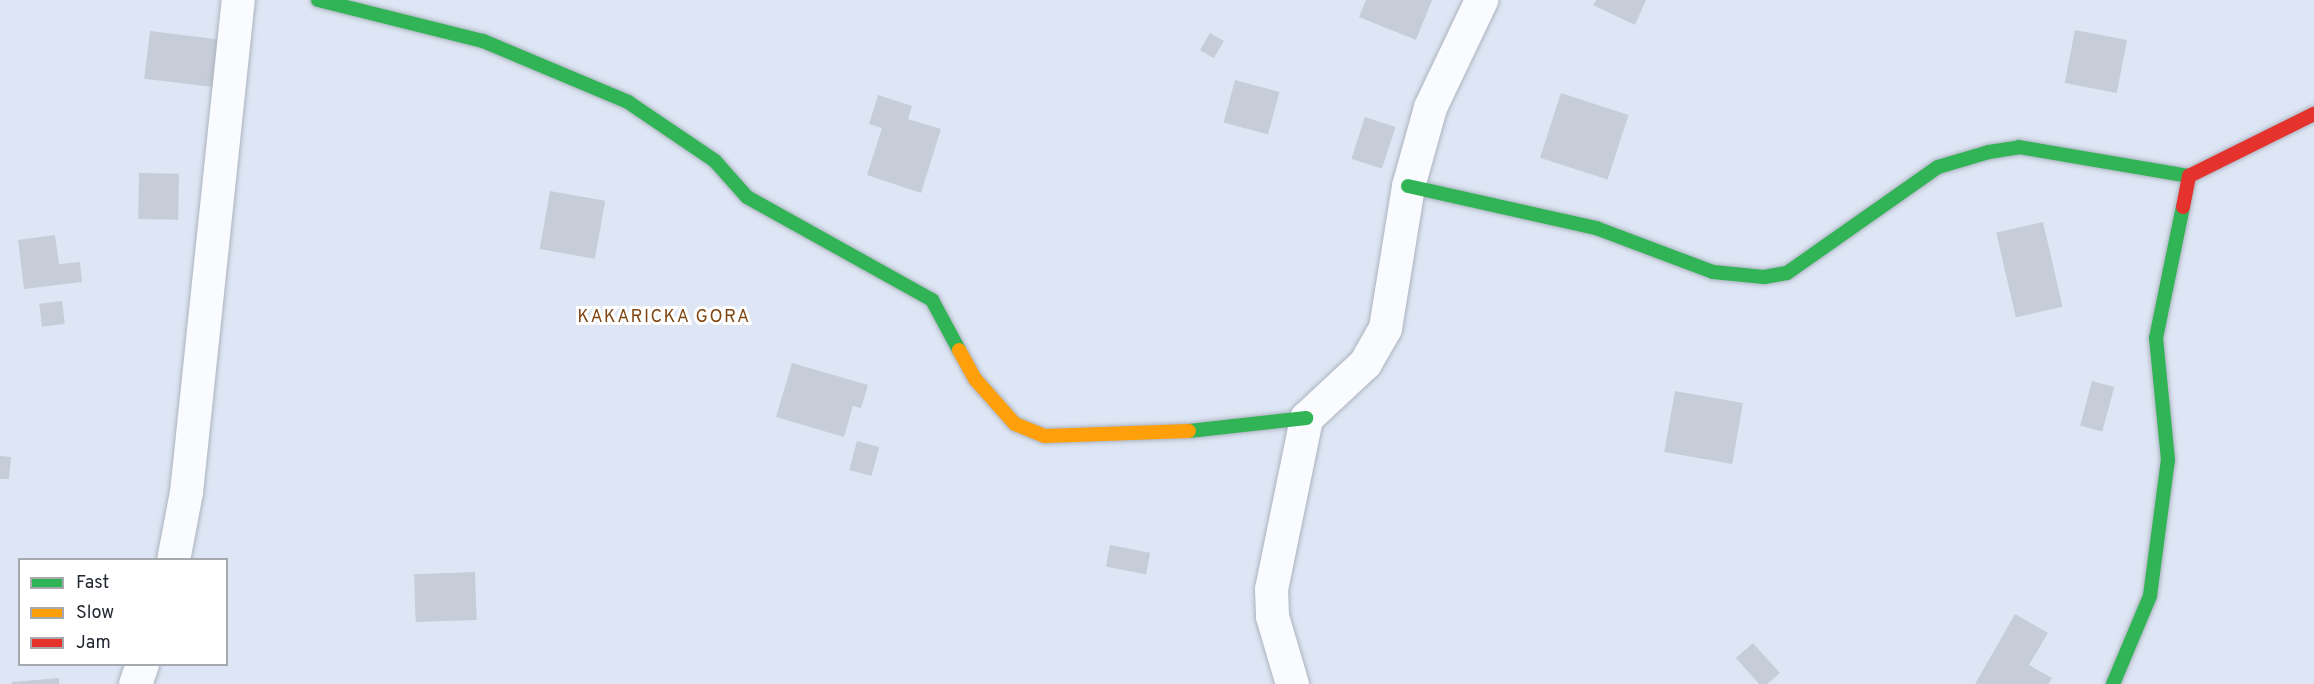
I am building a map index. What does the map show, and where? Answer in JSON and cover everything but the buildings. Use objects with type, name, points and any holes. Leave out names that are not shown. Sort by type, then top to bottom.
[{"type":"street","points":[[173,558],[186,492],[238,0]]},
{"type":"street","points":[[318,0],[483,41],[628,102],[715,161],[747,197],[897,276],[932,300],[975,379],[1015,424],[1046,436],[1204,430],[1306,418]]},
{"type":"street","points":[[1292,684],[1272,616],[1271,589],[1306,418],[1365,363],[1385,328],[1408,186],[1430,107],[1481,0]]},
{"type":"street","points":[[1408,186],[1596,228],[1713,272],[1764,277],[1787,273],[1938,167],[1989,152],[2019,147],[2189,176],[2314,114]]},
{"type":"street","points":[[2113,684],[2150,596],[2168,460],[2156,339],[2189,176]]},
{"type":"street","points":[[135,684],[141,666]]},
{"type":"traffic: fast","points":[[318,0],[483,41],[628,102],[715,161],[747,197],[932,300],[959,350]]},
{"type":"traffic: fast","points":[[1408,186],[1596,228],[1713,272],[1764,277],[1787,273],[1938,167],[1989,152],[2019,147],[2189,176]]},
{"type":"traffic: fast","points":[[2113,684],[2150,596],[2168,460],[2156,338],[2183,207]]},
{"type":"traffic: fast","points":[[1189,431],[1306,418]]},
{"type":"traffic: slow","points":[[959,350],[975,379],[1015,424],[1045,436],[1189,431]]},
{"type":"traffic: jam","points":[[2183,207],[2189,176],[2314,114]]},
{"type":"district","name":"KAKARICKA GORA","points":[[664,318]]}]
